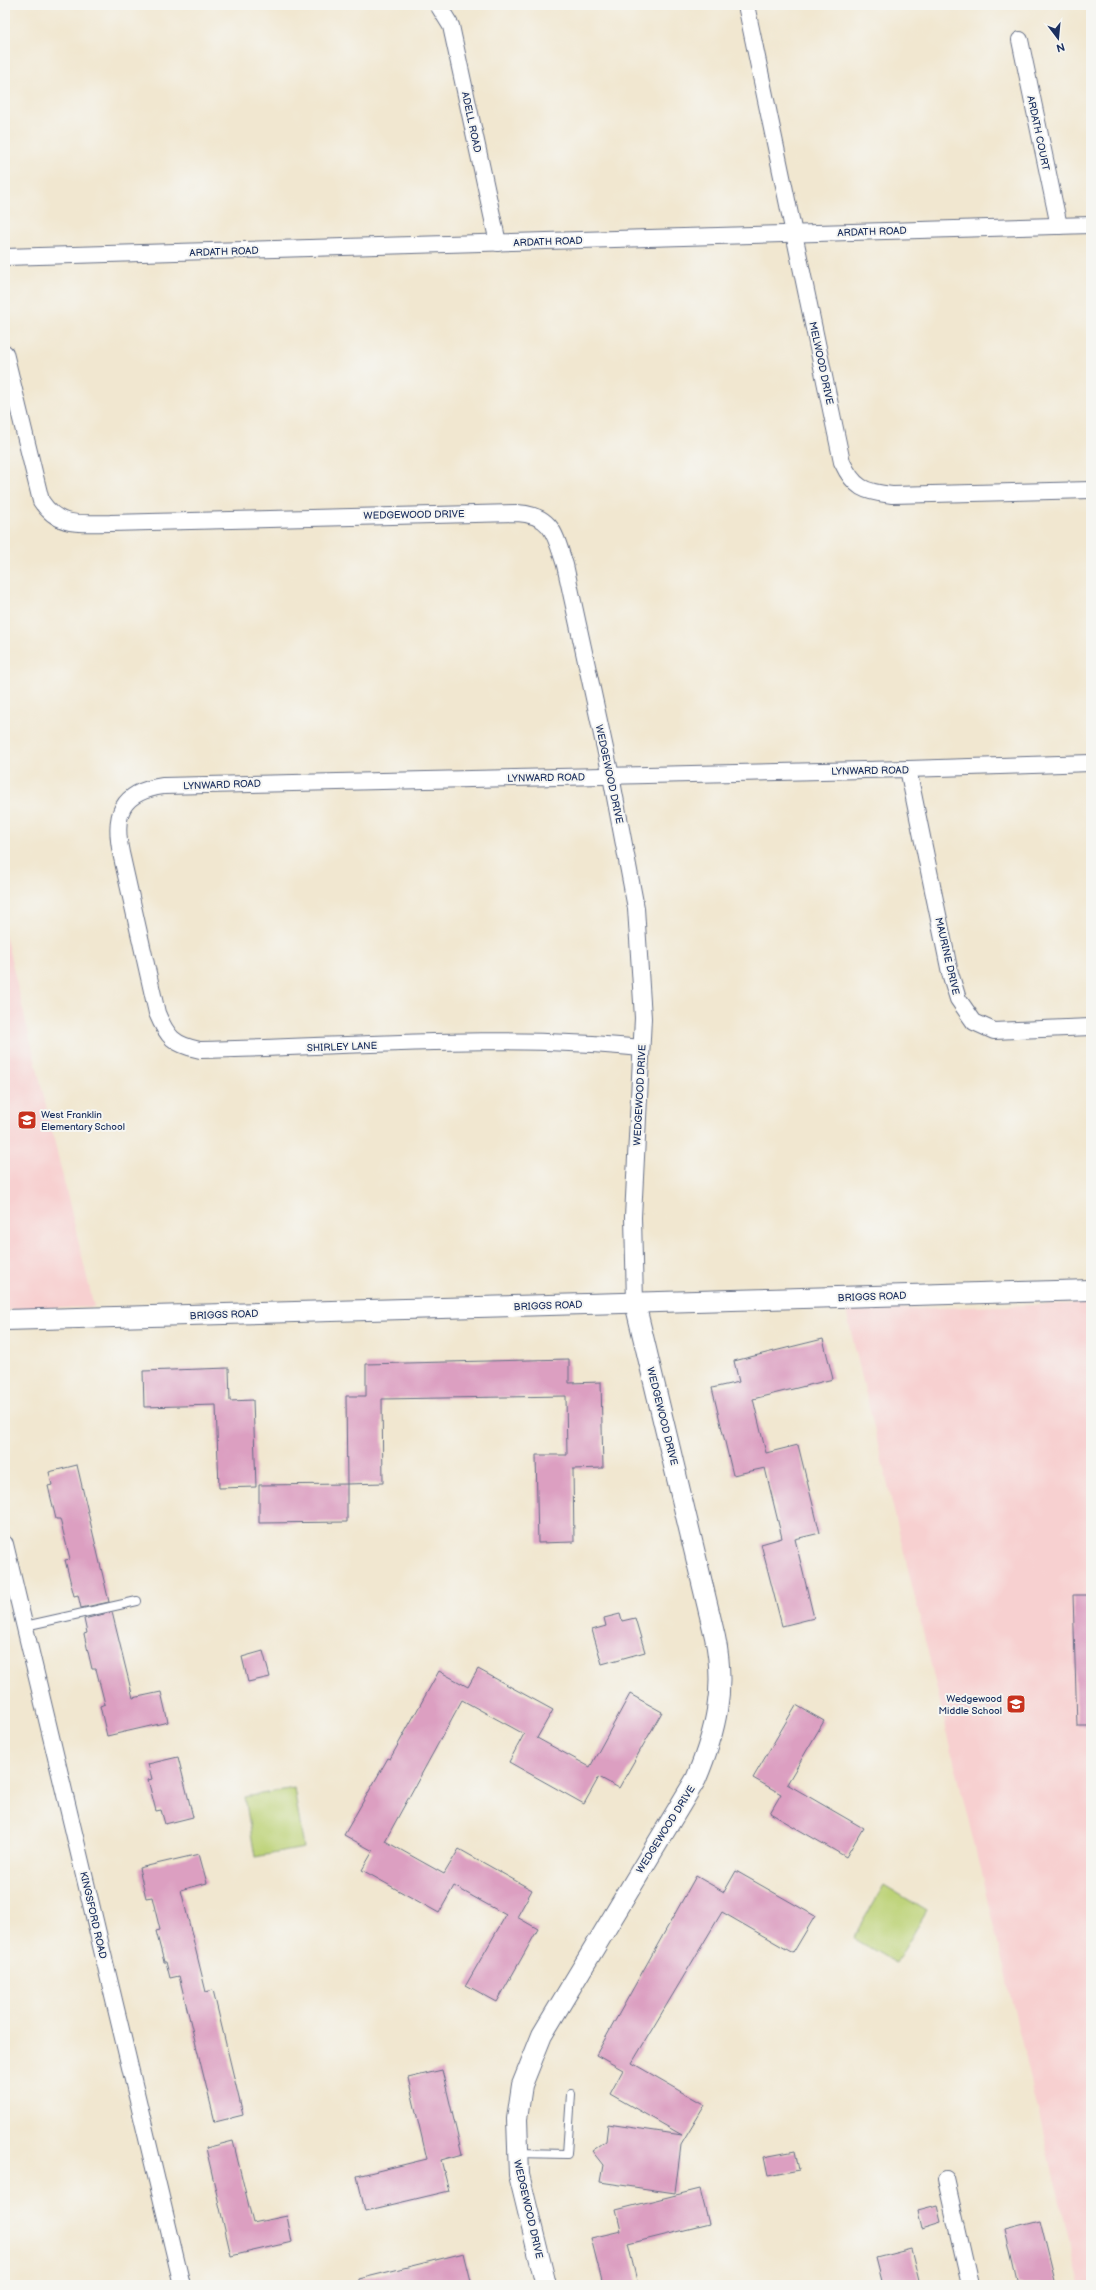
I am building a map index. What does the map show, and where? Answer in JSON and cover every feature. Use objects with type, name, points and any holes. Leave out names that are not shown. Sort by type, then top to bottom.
[{"type":"street","name":"ADELL ROAD","points":[[438,5],[451,26],[498,243]]},
{"type":"street","name":"MELWOOD DRIVE","points":[[746,5],[842,462],[852,481],[870,493],[892,495],[1091,490]]},
{"type":"street","name":"ARDATH COURT","points":[[1020,40],[1059,226]]},
{"type":"street","name":"ARDATH ROAD","points":[[5,257],[1091,225]]},
{"type":"street","name":"WEDGEWOOD DRIVE","points":[[5,353],[40,500],[49,512],[61,520],[75,523],[110,523],[517,513],[531,514],[544,520],[554,531],[565,564],[611,776],[636,908],[643,1018],[633,1217],[635,1303],[717,1649],[720,1669],[718,1710],[707,1753],[684,1802],[640,1869],[542,2035],[522,2085],[517,2119],[516,2153],[519,2174],[546,2285]]},
{"type":"street","name":"LYNWARD ROAD","points":[[136,919],[117,836],[117,824],[120,812],[128,799],[150,788],[401,779],[611,776],[1091,763]]},
{"type":"street","name":"MAURINE DRIVE","points":[[908,769],[948,965],[958,999],[974,1022],[994,1031],[1091,1027]]},
{"type":"street","name":"SHIRLEY LANE","points":[[136,919],[157,1013],[164,1030],[170,1038],[189,1048],[200,1050],[551,1041],[641,1048]]},
{"type":"street","name":"BRIGGS ROAD","points":[[5,1320],[1091,1290]]},
{"type":"street","name":"KINGSFORD ROAD","points":[[5,1544],[182,2285]]},
{"type":"street","points":[[946,2180],[970,2285]]},
{"type":"lane","points":[[25,1626],[138,1601]]},
{"type":"lane","points":[[516,2153],[567,2154],[571,2094]]},
{"type":"shaded area","name":"West Franklin Elementary School","points":[[5,934],[94,1307],[5,1310]]},
{"type":"shaded area","name":"Wedgewood Middle School","points":[[1091,1303],[1091,2285],[1080,2285],[846,1311]]},
{"type":"green space","points":[[294,1788],[304,1848],[255,1857],[245,1797]]},
{"type":"green space","points":[[884,1885],[927,1911],[896,1963],[853,1938]]},
{"type":"building","points":[[823,1339],[833,1379],[753,1399],[766,1453],[798,1445],[820,1533],[795,1539],[814,1618],[782,1626],[761,1544],[782,1538],[765,1468],[733,1475],[712,1388],[739,1382],[734,1361]]},
{"type":"building","points":[[569,1359],[569,1383],[601,1382],[603,1468],[573,1469],[574,1542],[538,1543],[536,1455],[567,1455],[566,1396],[382,1399],[383,1483],[347,1484],[346,1396],[366,1396],[366,1364]]},
{"type":"building","points":[[229,1368],[230,1401],[253,1400],[256,1487],[219,1488],[216,1405],[144,1407],[143,1371]]},
{"type":"building","points":[[77,1465],[109,1602],[81,1608],[78,1595],[74,1596],[65,1560],[70,1559],[60,1519],[56,1519],[48,1486],[52,1485],[49,1472]]},
{"type":"building","points":[[347,1484],[347,1522],[259,1523],[259,1485]]},
{"type":"building","points":[[1073,1595],[1091,1595],[1091,1726],[1077,1726]]},
{"type":"building","points":[[112,1612],[133,1698],[161,1692],[168,1722],[107,1736],[100,1706],[105,1704],[96,1669],[92,1669],[84,1634],[87,1633],[84,1619]]},
{"type":"building","points":[[620,1614],[622,1621],[635,1618],[645,1652],[602,1664],[592,1630],[606,1626],[604,1618]]},
{"type":"building","points":[[263,1651],[270,1677],[248,1682],[242,1657]]},
{"type":"building","points":[[478,1669],[553,1710],[537,1738],[590,1767],[630,1694],[662,1712],[619,1788],[599,1777],[584,1804],[509,1762],[524,1734],[462,1700],[385,1841],[444,1874],[459,1849],[532,1890],[517,1917],[538,1929],[497,2002],[466,1985],[506,1915],[454,1886],[439,1913],[362,1870],[373,1851],[344,1835],[388,1758],[390,1759],[439,1671],[468,1687]]},
{"type":"building","points":[[796,1705],[824,1721],[787,1784],[863,1828],[846,1857],[770,1813],[781,1794],[753,1778]]},
{"type":"building","points":[[178,1757],[193,1817],[165,1824],[161,1810],[156,1811],[148,1780],[152,1779],[148,1764]]},
{"type":"building","points":[[199,1854],[207,1883],[181,1890],[206,1992],[213,1990],[243,2115],[215,2122],[179,1976],[170,1978],[166,1962],[164,1962],[156,1931],[160,1930],[152,1897],[146,1898],[139,1868]]},
{"type":"building","points":[[736,1871],[815,1916],[793,1953],[722,1912],[632,2063],[705,2105],[681,2145],[675,2193],[600,2182],[603,2165],[592,2151],[606,2141],[608,2124],[682,2135],[610,2094],[623,2070],[596,2055],[696,1876],[724,1892]]},
{"type":"building","points":[[442,2070],[462,2154],[441,2160],[449,2191],[365,2211],[357,2176],[427,2159],[408,2078]]},
{"type":"building","points":[[233,2141],[253,2223],[287,2216],[292,2242],[231,2256],[206,2148]]},
{"type":"building","points":[[795,2151],[799,2170],[768,2176],[764,2157]]},
{"type":"building","points":[[700,2189],[709,2224],[628,2244],[638,2285],[603,2285],[591,2238],[621,2231],[616,2210]]},
{"type":"building","points":[[937,2206],[941,2222],[922,2228],[918,2211]]},
{"type":"building","points":[[1040,2220],[1056,2285],[1018,2285],[1005,2229]]},
{"type":"building","points":[[911,2249],[920,2285],[883,2285],[876,2258]]},
{"type":"building","points":[[464,2253],[472,2285],[359,2285],[359,2279]]},
{"type":"place","name":"West Franklin Elementary School","points":[[27,1120]]},
{"type":"place","name":"Wedgewood Middle School","points":[[1016,1704]]}]
